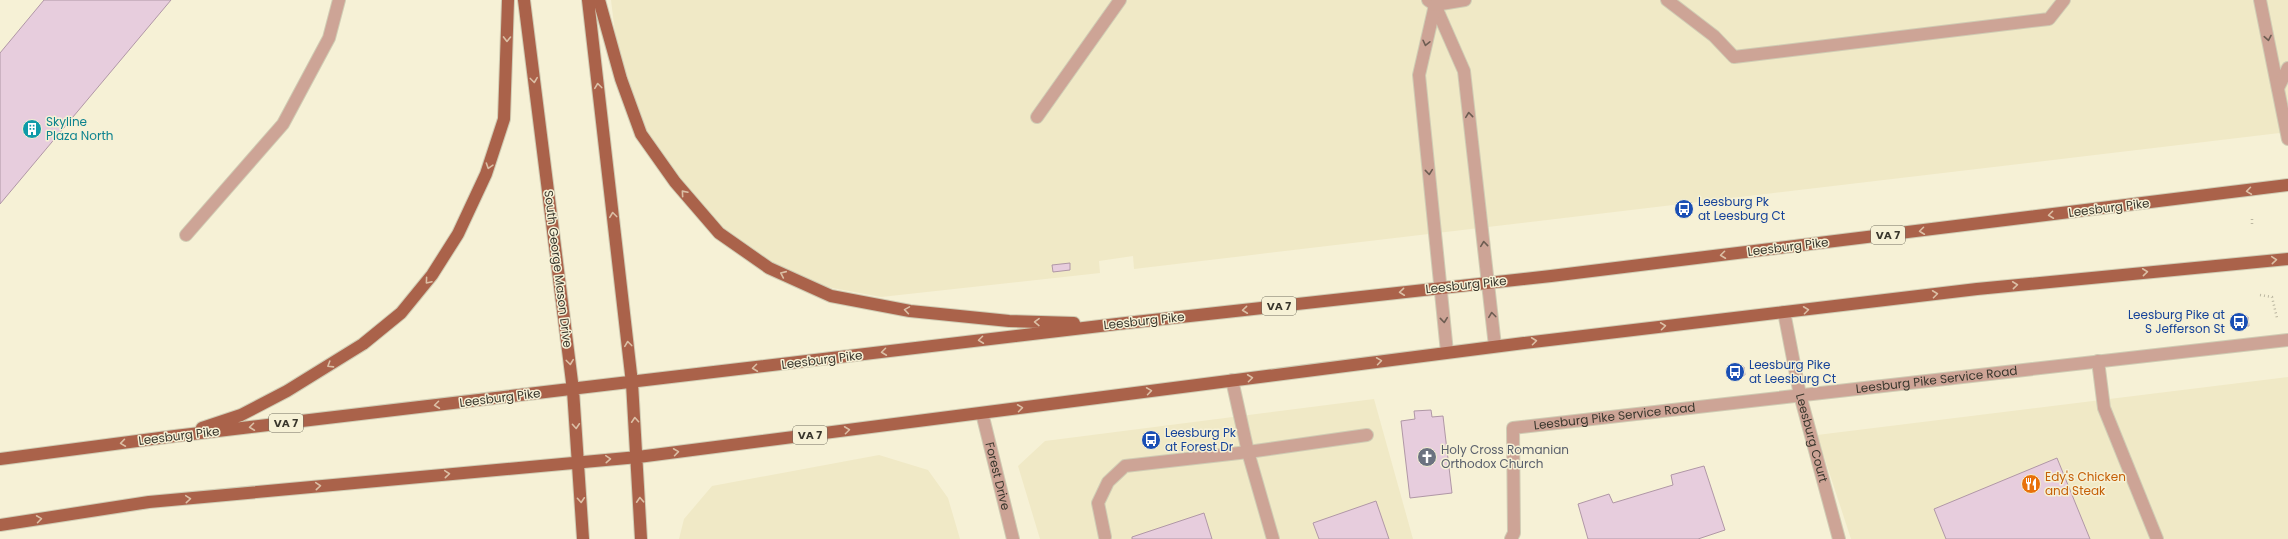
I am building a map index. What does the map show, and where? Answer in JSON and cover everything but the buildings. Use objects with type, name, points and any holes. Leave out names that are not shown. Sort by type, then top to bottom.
[{"type":"main road","points":[[175,436],[241,415],[330,366],[369,340],[401,313],[432,275],[458,234],[486,174],[504,119],[508,0]]},
{"type":"main road","name":"South George Mason Drive","points":[[524,0],[573,390],[583,539]]},
{"type":"main road","points":[[588,0],[632,383],[638,457],[641,539]]},
{"type":"main road","points":[[599,0],[621,79],[641,134],[675,182],[719,233],[769,268],[831,296],[910,311],[1009,321],[1118,324]]},
{"type":"main road","name":"Leesburg Pike","points":[[0,459],[175,436],[632,383],[1118,324],[1488,283],[2288,185]]},
{"type":"main road","name":"VA 7","points":[[0,524],[150,502],[638,457],[1495,346],[1976,289],[2288,259]]},
{"type":"street","points":[[186,234],[283,124],[329,38],[339,0]]},
{"type":"street","points":[[1036,117],[1120,0]]},
{"type":"street","points":[[1431,3],[1465,0]]},
{"type":"street","points":[[1667,0],[1714,36],[1734,56],[2049,19],[2064,0]]},
{"type":"street","points":[[2260,0],[2288,139]]},
{"type":"street","points":[[1431,3],[1464,71],[1495,346]]},
{"type":"street","points":[[1431,3],[1419,75],[1448,352]]},
{"type":"street","points":[[2278,88],[2288,68]]},
{"type":"street","name":"Leesburg Court","points":[[1784,312],[1800,395],[1839,539]]},
{"type":"street","name":"Leesburg Pike Service Road","points":[[1510,539],[1514,533],[1513,428],[2288,340]]},
{"type":"street","points":[[2098,361],[2104,408],[2157,539]]},
{"type":"street","points":[[1232,380],[1248,452],[1273,539]]},
{"type":"street","name":"Forest Drive","points":[[982,413],[1014,539]]},
{"type":"street","points":[[1103,538],[1098,503],[1108,482],[1125,466],[1248,452],[1367,436]]},
{"type":"path","points":[[2252,219],[2252,224]]},
{"type":"path","points":[[2260,295],[2272,297],[2278,321]]},
{"type":"shaded area","points":[[611,0],[2288,0],[2288,132],[1134,269],[1133,256],[1099,261],[1100,273],[881,297],[822,286],[783,271],[730,238],[654,151],[619,65]]},
{"type":"shaded area","points":[[2288,377],[2288,539],[1851,539],[1817,435]]},
{"type":"shaded area","points":[[1374,399],[1413,539],[1040,539],[1018,466],[1045,441]]},
{"type":"shaded area","points":[[879,455],[928,470],[948,498],[960,539],[679,539],[684,519],[712,486]]},
{"type":"place","name":"Skyline Plaza North","points":[[32,129]]},
{"type":"place","name":"Leesburg Pk at Leesburg Ct","points":[[1684,209]]},
{"type":"place","name":"Leesburg Pike at S Jefferson St","points":[[2239,322]]},
{"type":"place","name":"Leesburg Pike at Leesburg Ct","points":[[1735,372]]},
{"type":"place","name":"Leesburg Pk at Forest Dr","points":[[1151,440]]},
{"type":"place","name":"Holy Cross Romanian Orthodox Church","points":[[1427,457]]},
{"type":"place","name":"Edy's Chicken and Steak","points":[[2031,484]]}]
